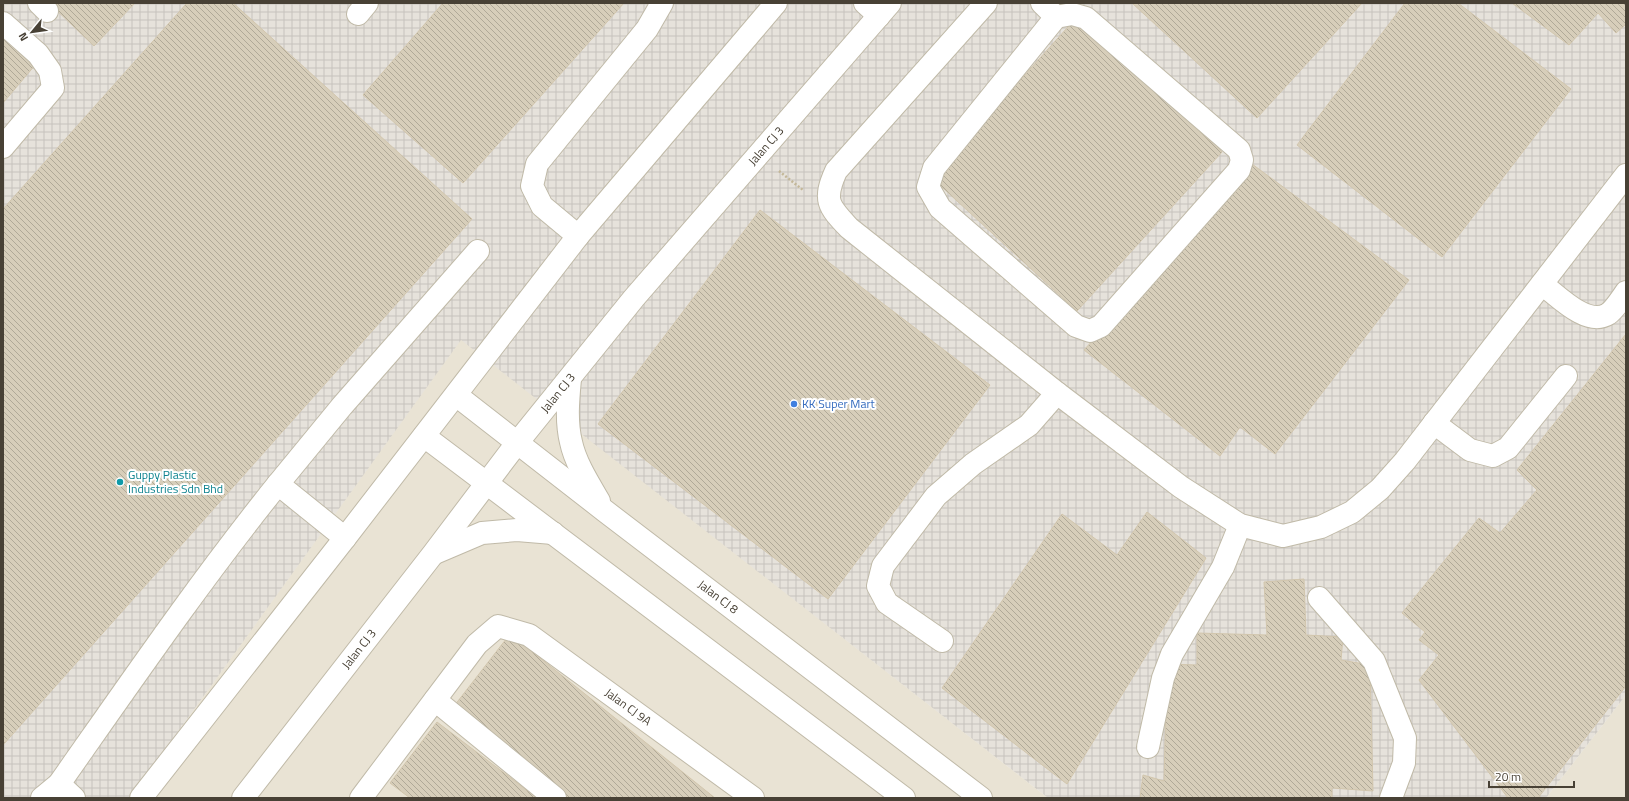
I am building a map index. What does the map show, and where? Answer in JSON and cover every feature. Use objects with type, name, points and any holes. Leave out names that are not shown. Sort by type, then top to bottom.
[{"type":"street","points":[[578,236],[542,206],[532,186],[537,164],[647,28],[662,3]]},
{"type":"street","points":[[140,798],[345,538],[578,236],[776,3]]},
{"type":"street","points":[[986,3],[836,171],[829,187],[829,202],[836,214],[849,228],[1057,393],[1181,488],[1240,526],[1283,536],[1321,528],[1352,512],[1380,489],[1405,461],[1626,175]]},
{"type":"street","name":"Jalan CJ 3","points":[[242,798],[433,554],[517,443],[570,380],[634,298],[758,155],[878,7]]},
{"type":"street","points":[[1049,10],[1086,18],[1239,150],[1242,160],[1239,170],[1101,326],[1090,331],[1076,326],[940,208],[928,187],[934,168],[1049,10]]},
{"type":"street","points":[[3,23],[38,54],[50,71],[53,88],[3,147]]},
{"type":"street","points":[[58,793],[182,609],[243,528],[342,406],[478,251]]},
{"type":"street","points":[[1542,284],[1577,311],[1592,318],[1608,314],[1626,292]]},
{"type":"street","points":[[1434,423],[1470,450],[1493,456],[1508,448],[1566,376]]},
{"type":"street","points":[[570,380],[568,407],[570,442],[584,475],[605,511]]},
{"type":"street","points":[[942,641],[887,603],[878,586],[883,566],[936,496],[974,464],[1029,425],[1057,393]]},
{"type":"street","name":"Jalan CJ 8","points":[[456,395],[605,511],[981,798]]},
{"type":"street","points":[[424,436],[904,798]]},
{"type":"street","points":[[278,484],[345,538]]},
{"type":"street","points":[[1148,747],[1163,678],[1172,654],[1223,567],[1240,526]]},
{"type":"street","points":[[433,554],[482,533],[517,530],[553,533]]},
{"type":"street","points":[[1319,598],[1374,661],[1404,738],[1404,763],[1391,798]]},
{"type":"street","name":"Jalan CJ 9A","points":[[435,700],[476,644],[498,626],[529,635],[750,797]]},
{"type":"street","points":[[361,798],[435,700],[555,798]]},
{"type":"path","points":[[758,155],[809,194],[829,202]]},
{"type":"shaded area","points":[[3,3],[1626,3],[1626,695],[1546,798],[1048,798],[461,340],[130,798],[3,798]]},
{"type":"shaded area","points":[[461,339],[1048,798],[130,798]]},
{"type":"shaded area","points":[[1626,695],[1626,798],[1546,798]]},
{"type":"building","points":[[49,3],[135,3],[94,46]]},
{"type":"building","name":"Guppy Plastic Industries Sdn Bhd","points":[[187,3],[233,3],[472,219],[3,745],[3,209]]},
{"type":"building","points":[[443,3],[624,3],[463,183],[363,95]]},
{"type":"building","points":[[1132,3],[1362,3],[1257,118]]},
{"type":"building","points":[[1405,3],[1458,3],[1571,89],[1442,257],[1297,145]]},
{"type":"building","points":[[1512,3],[1626,3],[1626,24],[1616,33],[1598,13],[1569,45]]},
{"type":"building","points":[[1076,18],[1222,152],[1077,311],[932,178]]},
{"type":"building","points":[[3,35],[36,64],[3,103]]},
{"type":"building","points":[[1252,164],[1409,280],[1275,454],[1240,427],[1220,456],[1084,350]]},
{"type":"building","name":"KK Super Mart","points":[[760,210],[990,385],[828,599],[598,424]]},
{"type":"building","points":[[1626,334],[1626,686],[1538,798],[1508,798],[1419,680],[1439,655],[1419,640],[1425,632],[1402,613],[1479,518],[1500,533],[1537,490],[1517,470]]},
{"type":"building","points":[[1147,512],[1206,558],[1067,784],[942,688],[1062,514],[1117,555]]},
{"type":"building","points":[[1304,579],[1306,635],[1343,637],[1341,660],[1370,665],[1373,791],[1332,788],[1332,798],[1140,798],[1143,775],[1164,781],[1167,664],[1197,665],[1197,633],[1267,635],[1264,582]]},
{"type":"building","points":[[510,634],[715,798],[561,798],[451,710]]},
{"type":"building","points":[[437,722],[537,798],[410,798],[390,783]]},
{"type":"place","name":"KK Super Mart","points":[[794,404]]},
{"type":"place","name":"Guppy Plastic Industries Sdn Bhd","points":[[120,482]]}]
